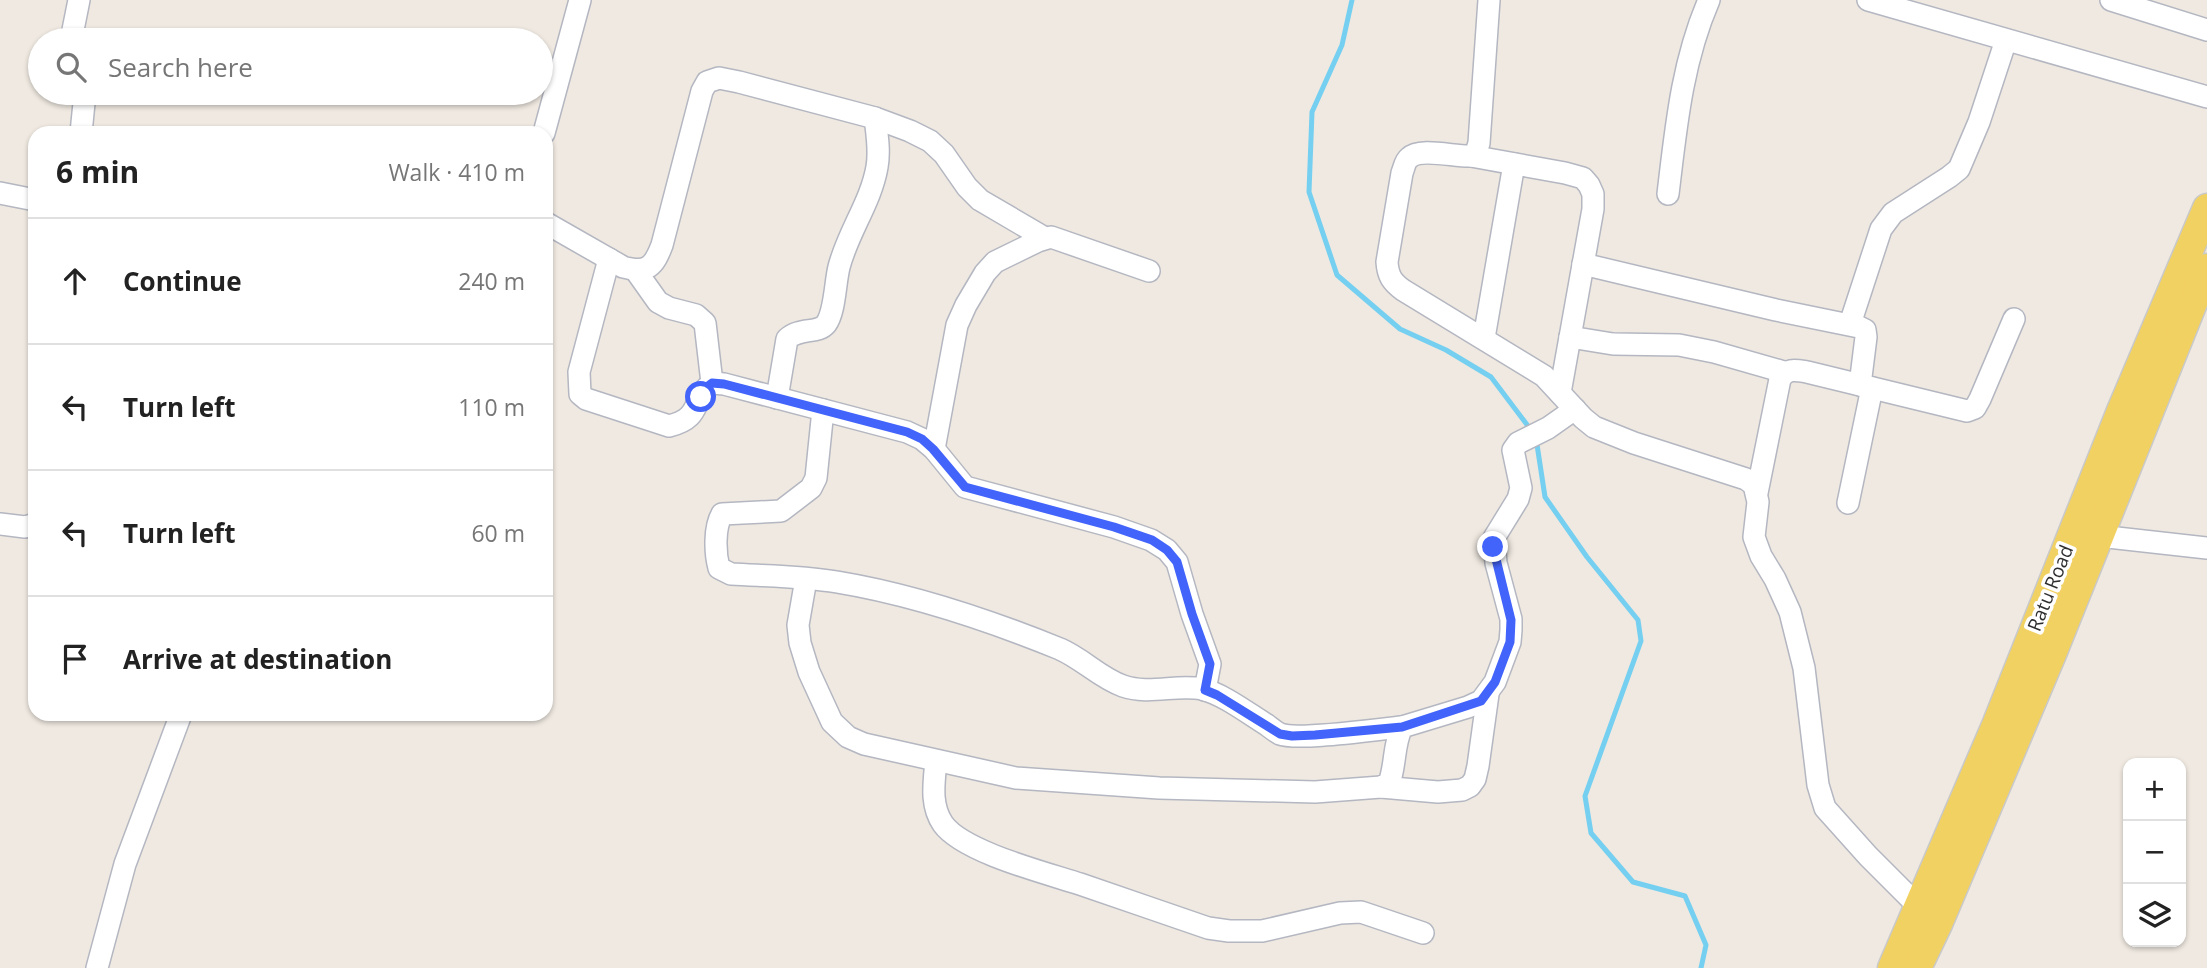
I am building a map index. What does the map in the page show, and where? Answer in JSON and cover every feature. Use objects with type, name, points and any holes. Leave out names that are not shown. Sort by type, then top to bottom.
[{"type":"main road","name":"Ratu Road","points":[[1917,968],[1928,915],[1997,723],[2121,411],[2207,208]]},
{"type":"main road","name":"Ratu Road","points":[[1892,968],[1928,915],[2053,654],[2207,268]]},
{"type":"street","points":[[73,28],[79,0]]},
{"type":"street","points":[[553,100],[580,0]]},
{"type":"street","points":[[1471,156],[1476,153],[1479,143],[1489,0]]},
{"type":"street","points":[[1668,194],[1681,87],[1689,55],[1709,0]]},
{"type":"street","points":[[1868,0],[2207,97]]},
{"type":"street","points":[[2111,0],[2207,30]]},
{"type":"street","points":[[1850,324],[1881,229],[1893,213],[1959,169],[1979,122],[2006,40]]},
{"type":"street","points":[[553,227],[623,267],[636,271],[646,269],[656,261],[702,90],[707,82],[719,78],[876,118],[910,131],[930,141],[944,154],[967,187],[980,200],[1045,238]]},
{"type":"street","points":[[82,126],[84,105]]},
{"type":"street","points":[[546,126],[552,105]]},
{"type":"street","points":[[778,398],[788,340],[794,333],[819,330],[825,325],[830,313],[844,250],[873,183],[877,165],[876,118]]},
{"type":"street","points":[[1560,393],[1593,209],[1593,194],[1589,185],[1583,178],[1565,173],[1471,156],[1421,152],[1412,155],[1402,173],[1387,261],[1393,282],[1544,376],[1575,409],[1589,422],[1604,431],[1746,479],[1754,485],[1757,493]]},
{"type":"street","points":[[1484,338],[1514,164]]},
{"type":"street","points":[[0,194],[28,199]]},
{"type":"street","points":[[933,449],[957,325],[985,273],[995,262],[1045,238],[1058,238],[1149,271]]},
{"type":"street","points":[[609,259],[579,372],[580,394],[586,399],[669,426],[681,424],[688,419],[696,410],[704,389],[712,383],[724,384],[907,432],[922,439],[933,449],[965,487],[1114,527],[1152,540],[1167,550],[1177,562],[1210,664],[1205,690]]},
{"type":"street","points":[[1583,264],[1776,310],[1850,324],[1864,330],[1866,386],[1848,503]]},
{"type":"street","points":[[636,271],[658,302],[669,308],[696,315],[705,323],[712,383]]},
{"type":"street","points":[[1570,337],[1613,344],[1679,345],[1784,372],[1793,369],[1960,410],[1975,408],[2014,319]]},
{"type":"street","points":[[1784,372],[1780,379],[1757,493],[1754,537],[1793,623],[1804,668],[1818,785],[1825,808],[1868,856],[1928,915]]},
{"type":"street","points":[[823,411],[816,478],[811,488],[781,511],[722,514],[718,521],[716,558],[719,568],[731,574],[836,581],[963,613],[1061,650],[1107,679],[1126,687],[1142,690],[1205,690],[1280,734],[1304,736],[1402,727],[1468,707],[1488,694],[1510,642],[1511,620],[1496,562],[1494,538],[1518,499],[1521,488],[1513,450],[1518,443],[1575,409]]},
{"type":"street","points":[[0,524],[28,526]]},
{"type":"street","points":[[2099,536],[2207,548]]},
{"type":"street","points":[[806,579],[799,625],[800,643],[809,672],[832,722],[848,737],[864,744],[1016,778],[1159,788],[1315,792],[1381,787],[1438,792],[1462,790],[1470,786],[1475,779],[1488,694]]},
{"type":"street","points":[[97,968],[125,864],[178,721]]},
{"type":"street","points":[[1381,787],[1389,783],[1393,774],[1398,734],[1402,727]]},
{"type":"street","points":[[936,761],[933,794],[936,811],[944,825],[961,839],[996,856],[1208,928],[1262,931],[1340,913],[1361,912],[1423,933]]},
{"type":"waterway","points":[[1352,0],[1342,45],[1312,112],[1309,192],[1337,275],[1400,329],[1446,350],[1491,377],[1531,430]]},
{"type":"waterway","points":[[1536,438],[1545,497],[1587,557],[1638,620],[1641,641],[1585,796],[1591,833],[1633,882],[1685,896],[1706,945],[1701,968]]},
{"type":"route","points":[[701,397],[704,389],[712,383],[724,384],[907,432],[922,439],[933,449],[965,487],[1114,527],[1152,540],[1167,550],[1177,562],[1210,664],[1205,690],[1280,734],[1315,735],[1402,727],[1481,701],[1495,682],[1510,642],[1511,630],[1511,620],[1493,547]]}]
